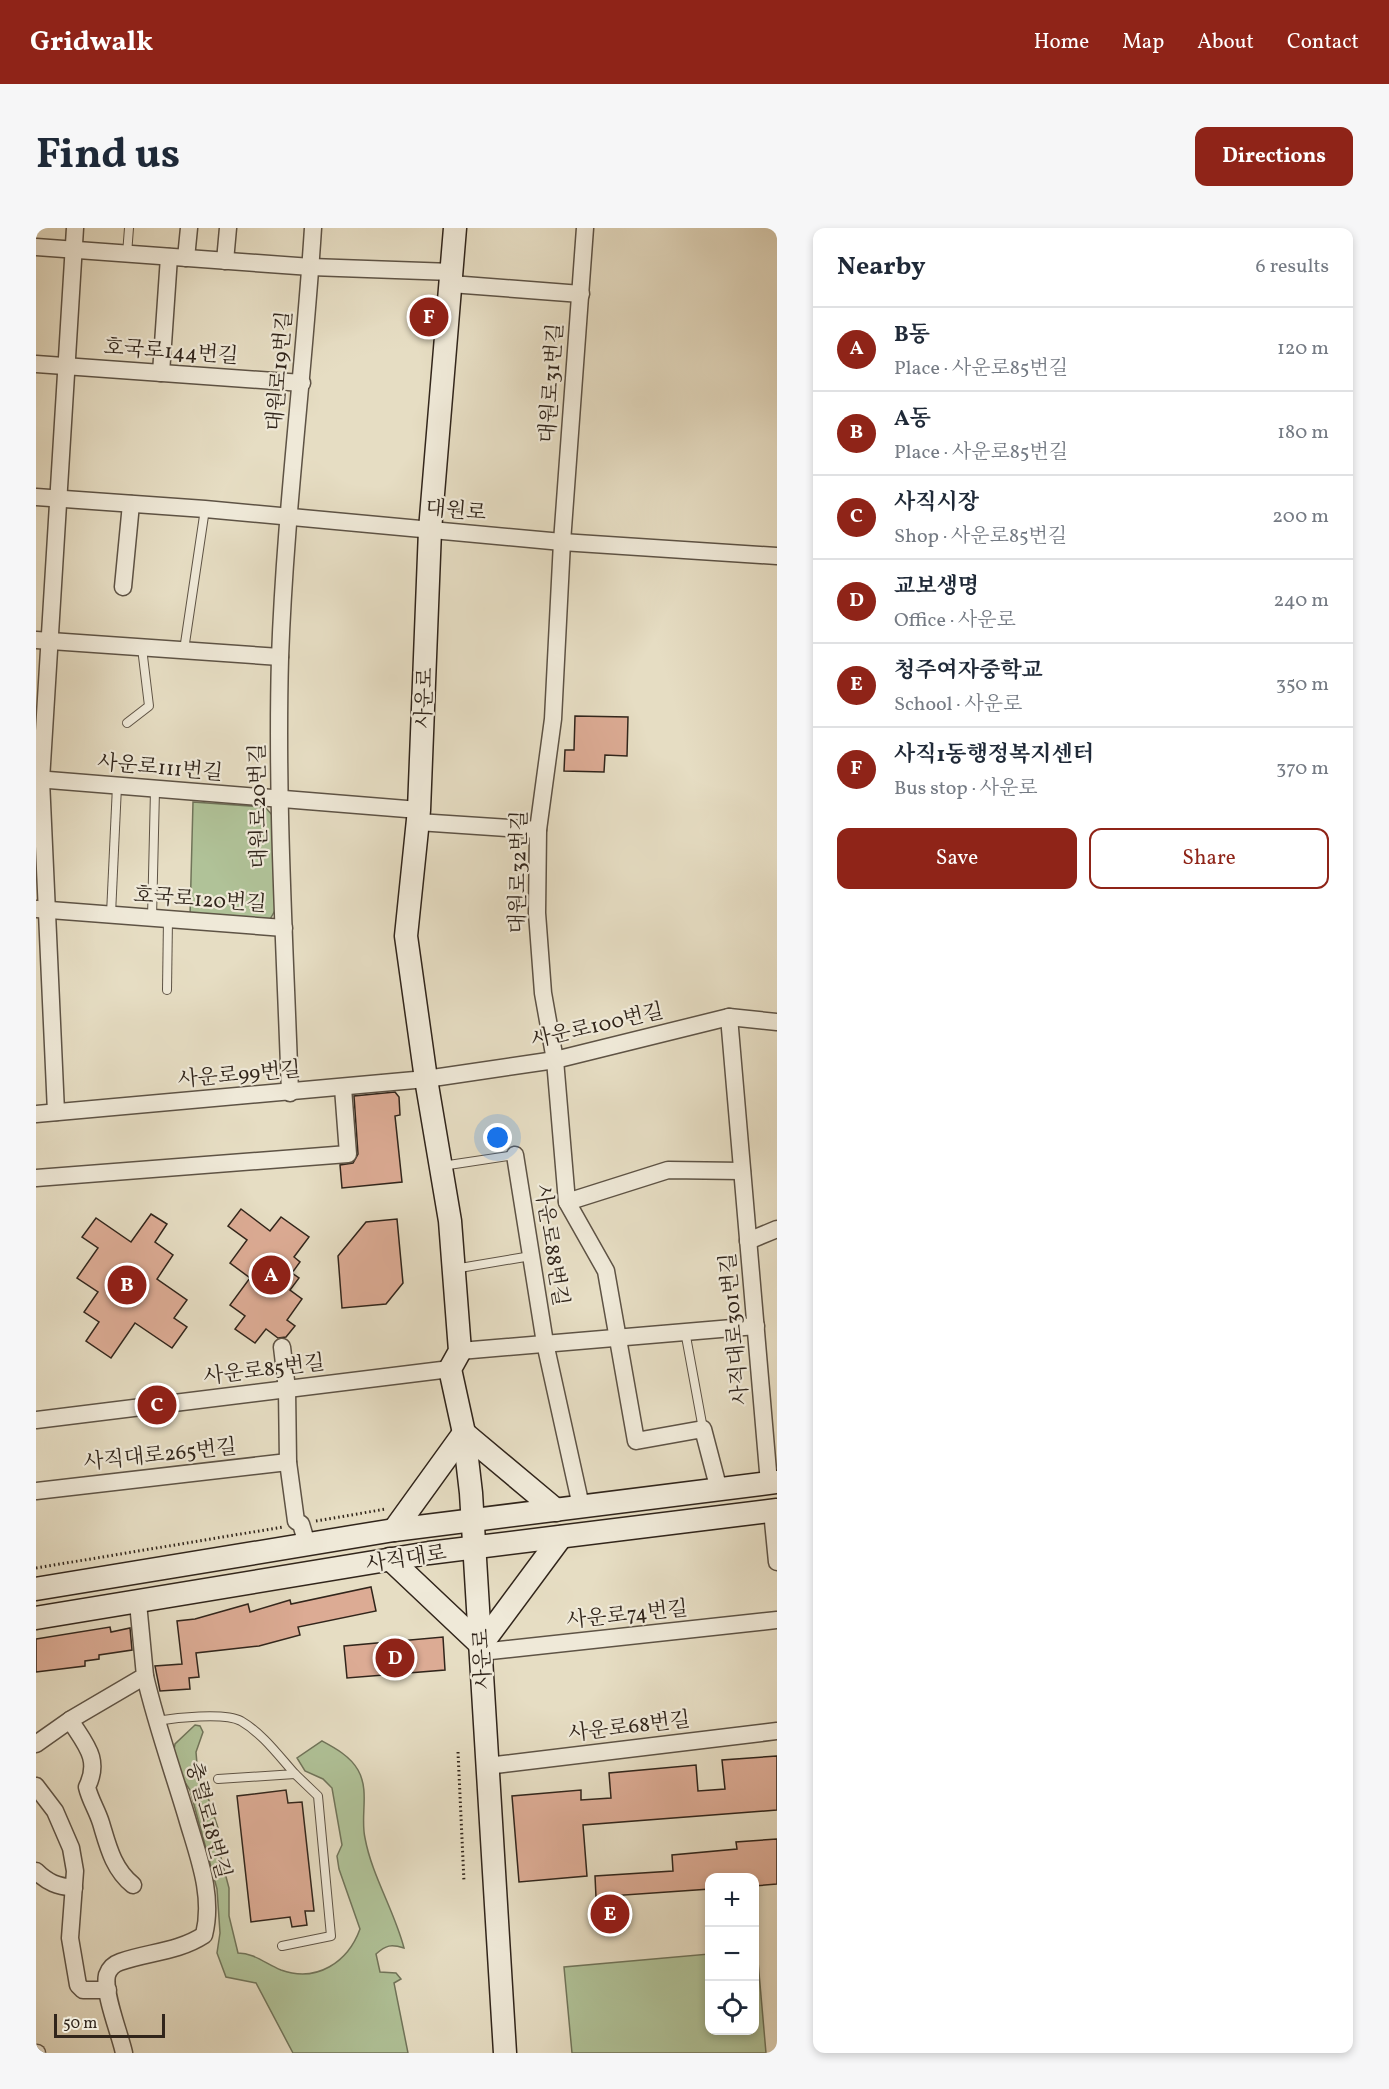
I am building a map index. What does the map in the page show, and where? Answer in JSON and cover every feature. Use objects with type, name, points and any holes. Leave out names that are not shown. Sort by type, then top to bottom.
[{"type":"street","points":[[56,1112],[41,909],[39,780],[43,641],[60,499],[75,228]]},
{"type":"street","points":[[186,258],[189,228]]},
{"type":"street","points":[[225,261],[228,228]]},
{"type":"street","name":"대원로19번길","points":[[288,519],[302,383],[313,228]]},
{"type":"street","name":"사운로","points":[[455,228],[430,530],[419,816],[406,936],[426,1079],[442,1166],[454,1269],[455,1360],[473,1520],[505,2053]]},
{"type":"street","name":"대원로31번길","points":[[562,542],[585,228]]},
{"type":"street","points":[[36,247],[452,278],[581,294]]},
{"type":"street","points":[[161,373],[169,257]]},
{"type":"street","name":"호국로144번길","points":[[36,364],[302,383]]},
{"type":"street","name":"대원로","points":[[36,496],[562,542],[777,556]]},
{"type":"street","points":[[123,586],[130,504]]},
{"type":"street","name":"대원로20번길","points":[[288,519],[280,657],[278,800],[290,1093]]},
{"type":"street","name":"대원로32번길","points":[[562,542],[553,719],[538,830],[537,913],[543,993],[555,1059],[567,1202],[606,1271],[616,1337]]},
{"type":"street","points":[[43,641],[280,657]]},
{"type":"street","name":"사운로111번길","points":[[39,780],[278,800],[538,830]]},
{"type":"street","name":"호국로120번길","points":[[41,909],[284,928]]},
{"type":"street","name":"사운로100번길","points":[[426,1079],[555,1059],[729,1017],[777,1022]]},
{"type":"street","name":"사직대로301번길","points":[[729,1017],[756,1326],[773,1483]]},
{"type":"street","name":"사운로99번길","points":[[36,1114],[426,1079]]},
{"type":"street","points":[[36,1178],[348,1154],[343,1088]]},
{"type":"street","name":"사운로88번길","points":[[514,1155],[544,1343]]},
{"type":"street","points":[[567,1202],[668,1170],[742,1171]]},
{"type":"street","points":[[748,1241],[777,1229]]},
{"type":"street","points":[[455,1360],[544,1343],[756,1326]]},
{"type":"street","points":[[616,1337],[636,1441],[703,1429],[719,1490]]},
{"type":"street","points":[[544,1343],[581,1506]]},
{"type":"street","points":[[282,1347],[287,1389],[288,1462],[296,1521],[304,1534]]},
{"type":"street","name":"사운로85번길","points":[[36,1420],[287,1389],[455,1360]]},
{"type":"street","points":[[392,1519],[464,1433],[556,1510]]},
{"type":"street","name":"사직대로265번길","points":[[36,1491],[288,1462]]},
{"type":"street","name":"사직대로","points":[[36,1589],[304,1534],[392,1519],[473,1520],[773,1483]]},
{"type":"street","points":[[774,1510],[777,1562]]},
{"type":"street","name":"사직대로","points":[[36,1618],[138,1603],[390,1559],[774,1510]]},
{"type":"street","points":[[390,1559],[481,1648],[561,1537]]},
{"type":"street","name":"충렬로18번길","points":[[108,1990],[107,1976],[111,1967],[119,1962],[192,1943],[204,1935],[207,1923],[206,1887],[200,1858],[156,1721],[145,1676],[138,1603]]},
{"type":"street","name":"사운로74번길","points":[[481,1648],[777,1620]]},
{"type":"street","points":[[36,1744],[70,1720],[145,1676]]},
{"type":"street","points":[[70,1720],[92,1758],[94,1772],[87,1787],[100,1821],[105,1844],[122,1877],[133,1886]]},
{"type":"street","name":"사운로68번길","points":[[487,1766],[777,1731]]},
{"type":"street","points":[[36,1786],[55,1811],[64,1827],[71,1848],[74,1888],[70,1938],[78,1985],[83,1990],[108,1990],[124,2053]]},
{"type":"street","points":[[36,1870],[46,1881],[74,1888]]},
{"type":"lane","points":[[127,254],[129,228]]},
{"type":"lane","points":[[184,650],[205,509]]},
{"type":"lane","points":[[127,723],[149,706],[142,648]]},
{"type":"lane","name":"호국로120번길","points":[[111,914],[117,786]]},
{"type":"lane","points":[[155,789],[160,918],[167,990]]},
{"type":"lane","points":[[442,1166],[514,1155]]},
{"type":"lane","points":[[454,1269],[531,1256]]},
{"type":"lane","points":[[685,1331],[703,1429]]},
{"type":"lane","points":[[156,1721],[187,1716],[238,1720],[264,1738],[295,1774],[318,1796],[331,1936],[282,1946]]},
{"type":"lane","points":[[218,1779],[295,1774]]},
{"type":"path","points":[[36,1568],[304,1534],[392,1519]]},
{"type":"path","points":[[458,1752],[464,1882]]},
{"type":"green space","points":[[193,802],[265,807],[273,816],[277,907],[269,921],[190,917]]},
{"type":"green space","points":[[195,1725],[200,1726],[203,1732],[196,1752],[197,1764],[218,1828],[220,1854],[229,1888],[229,1916],[238,1953],[255,1957],[281,1970],[307,1974],[330,1967],[348,1951],[360,1929],[339,1869],[337,1856],[342,1845],[332,1788],[323,1779],[305,1771],[297,1758],[322,1741],[355,1765],[362,1778],[364,1830],[368,1852],[404,1948],[389,1946],[376,1954],[380,1972],[396,1973],[401,1979],[394,1983],[408,2053],[293,2053],[256,1983],[226,1977],[217,1953],[220,1933],[217,1889],[190,1790],[177,1770],[173,1755],[175,1744]]},
{"type":"green space","points":[[705,1954],[705,2035],[759,2035],[759,1973],[766,2053],[572,2053],[564,1967]]},
{"type":"building","points":[[575,716],[628,717],[627,756],[605,755],[604,772],[564,771],[565,750],[574,750]]},
{"type":"building","points":[[395,1092],[399,1097],[400,1115],[395,1116],[402,1182],[342,1188],[340,1165],[353,1163],[358,1154],[354,1096]]},
{"type":"building","points":[[241,1209],[270,1231],[281,1217],[309,1237],[294,1257],[300,1262],[292,1273],[299,1278],[290,1290],[302,1299],[287,1320],[295,1326],[286,1337],[278,1338],[266,1329],[255,1343],[235,1329],[245,1316],[230,1305],[250,1278],[230,1263],[247,1240],[228,1226]]},
{"type":"building","points":[[151,1214],[167,1224],[155,1242],[173,1255],[157,1279],[187,1300],[174,1318],[187,1327],[172,1348],[135,1323],[111,1358],[86,1341],[99,1322],[84,1312],[98,1292],[77,1278],[98,1248],[82,1237],[96,1218],[131,1242]]},
{"type":"building","points":[[397,1219],[403,1283],[386,1304],[342,1308],[338,1256],[366,1222]]},
{"type":"building","points":[[371,1587],[376,1611],[298,1627],[300,1635],[259,1646],[196,1653],[199,1677],[189,1678],[190,1689],[160,1691],[155,1666],[182,1664],[177,1621],[195,1619],[248,1604],[250,1612],[290,1600],[291,1604]]},
{"type":"building","points":[[110,1627],[111,1632],[130,1628],[132,1650],[99,1655],[99,1659],[85,1661],[85,1666],[36,1672],[36,1639]]},
{"type":"building","points":[[443,1637],[445,1670],[347,1678],[344,1646]]},
{"type":"building","points":[[777,1756],[777,1810],[583,1825],[587,1876],[519,1882],[512,1796],[581,1790],[581,1800],[611,1798],[609,1773],[696,1765],[698,1791],[725,1789],[722,1760]]},
{"type":"building","points":[[286,1790],[288,1803],[302,1802],[314,1911],[305,1911],[307,1925],[292,1927],[290,1917],[251,1922],[237,1796]]},
{"type":"building","points":[[777,1839],[777,1884],[759,1886],[759,1873],[705,1873],[705,1889],[596,1897],[595,1876],[673,1871],[672,1855],[737,1849],[736,1842]]},
{"type":"place","name":"사직1동행정복지센터","points":[[429,317]]},
{"type":"place","name":"B동","points":[[271,1275]]},
{"type":"place","name":"A동","points":[[127,1285]]},
{"type":"place","name":"사직시장","points":[[157,1405]]},
{"type":"place","name":"교보생명","points":[[395,1658]]},
{"type":"place","name":"청주여자중학교","points":[[610,1914]]}]
